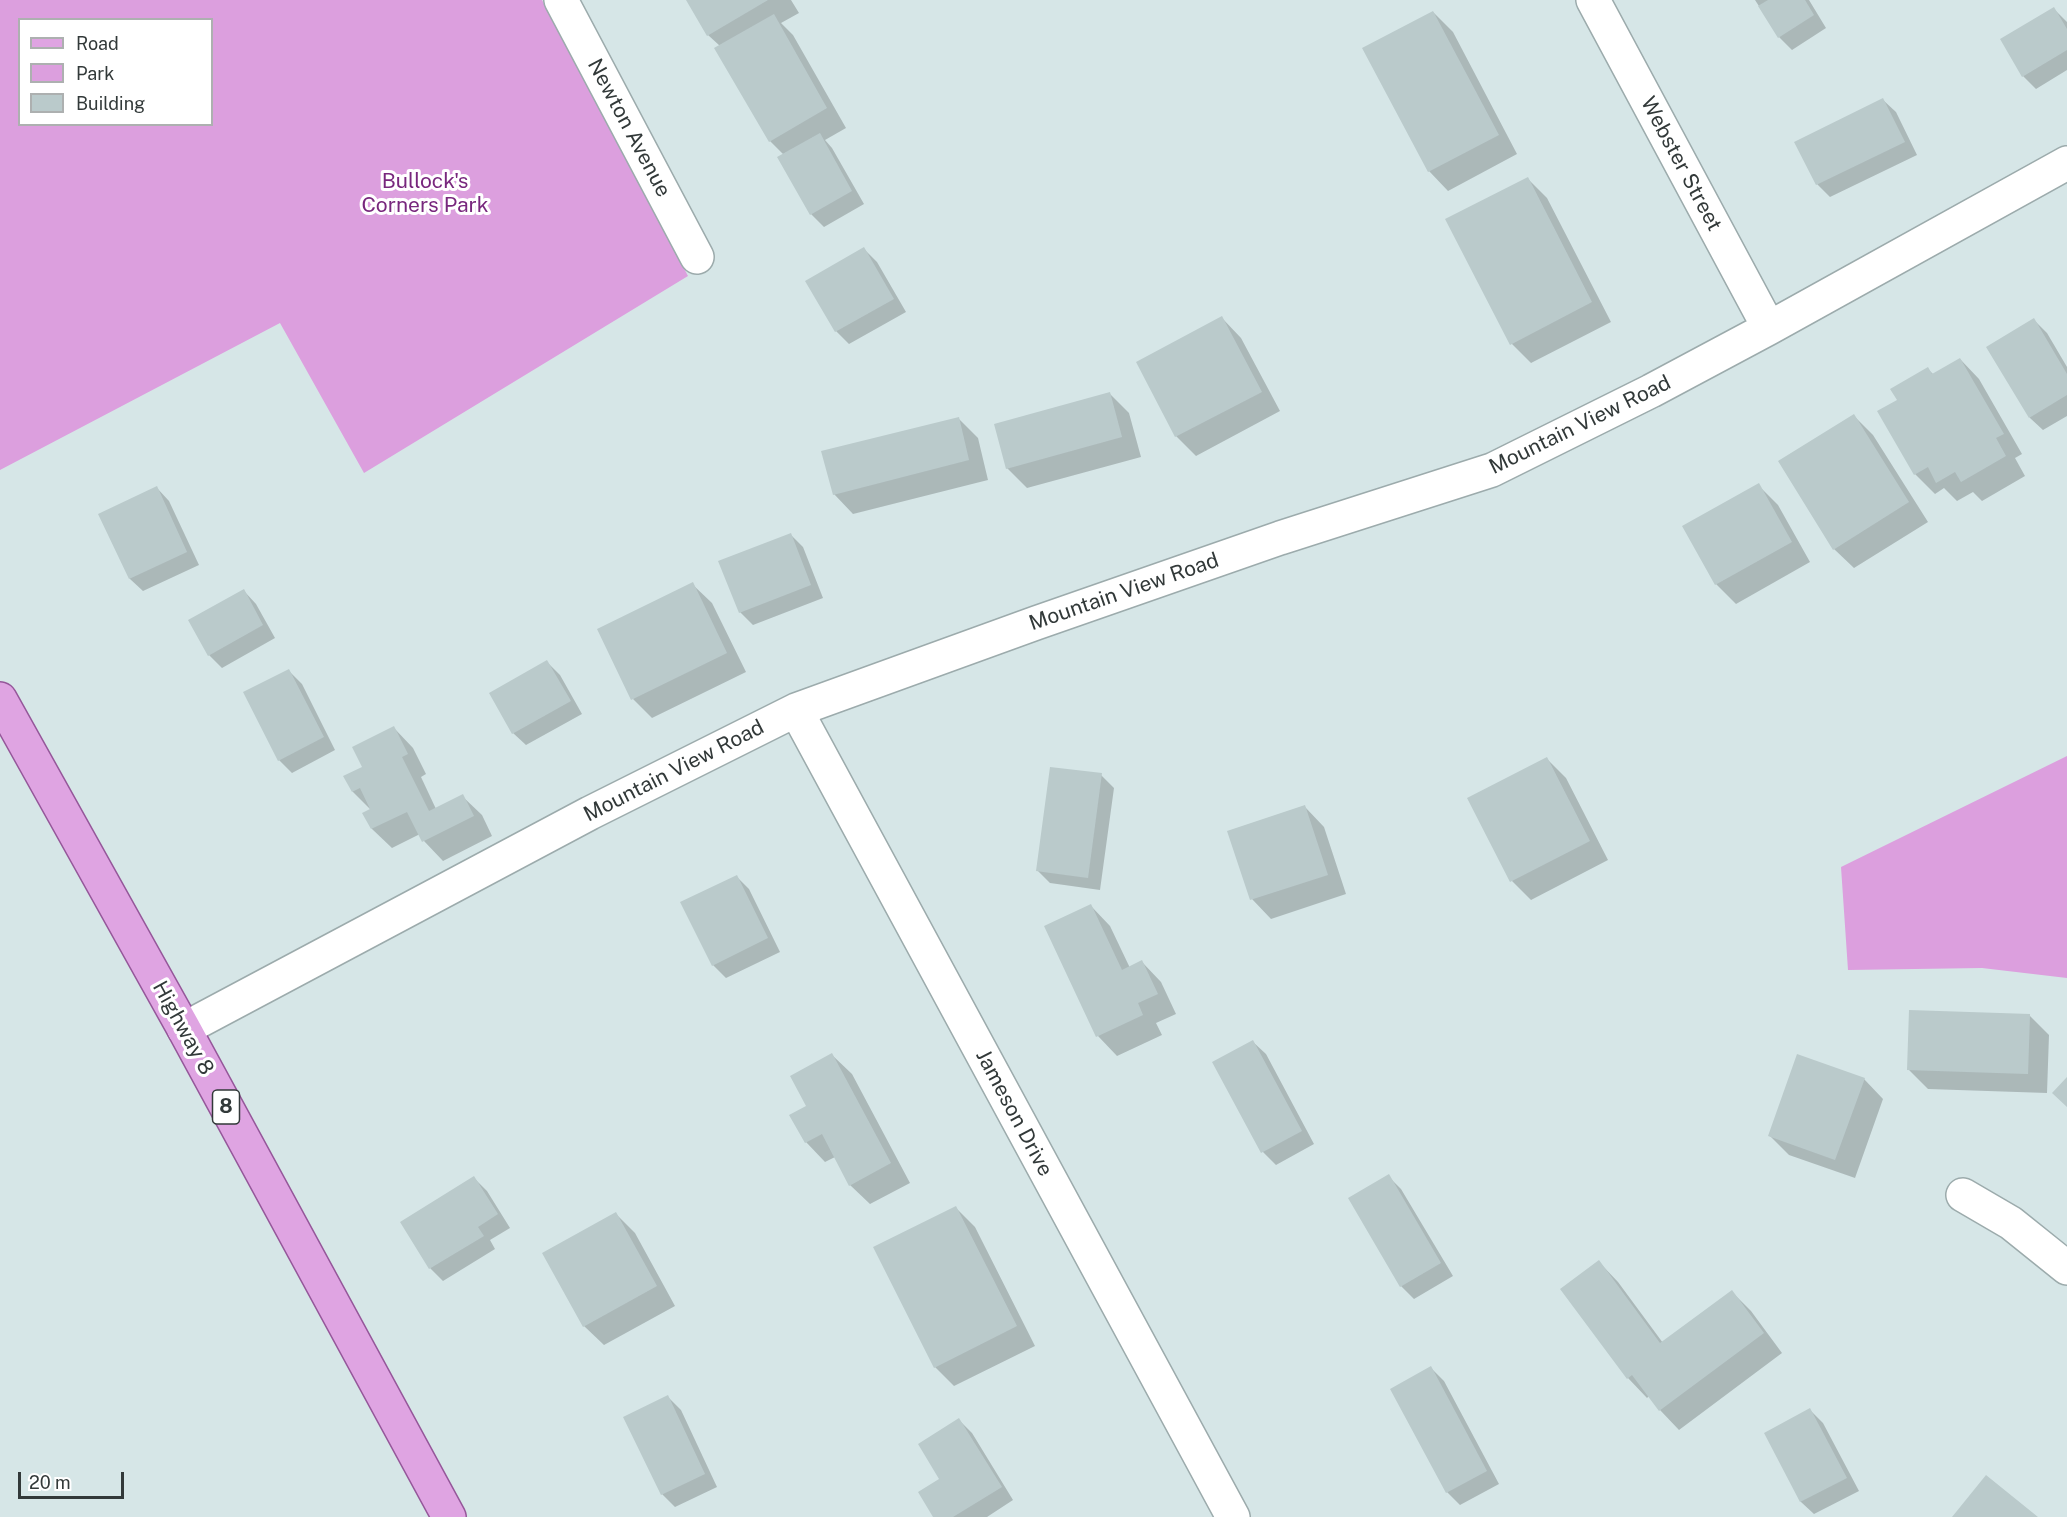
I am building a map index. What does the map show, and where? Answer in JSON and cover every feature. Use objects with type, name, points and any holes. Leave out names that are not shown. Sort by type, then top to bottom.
[{"type":"main road","name":"Highway 8","points":[[0,699],[184,1029],[449,1517]]},
{"type":"street","name":"Newton Avenue","points":[[561,0],[697,257]]},
{"type":"street","name":"Webster Street","points":[[1593,0],[1769,328]]},
{"type":"street","name":"Mountain View Road","points":[[184,1029],[590,813],[796,710],[1035,623],[1269,542],[1492,470],[1651,391],[1769,328],[2067,163]]},
{"type":"street","name":"Jameson Drive","points":[[796,710],[1233,1517]]},
{"type":"street","points":[[1963,1195],[2012,1222],[2067,1268]]},
{"type":"green space","name":"Bullock's Corners Park","points":[[0,0],[542,0],[688,276],[364,473],[280,323],[0,470]]},
{"type":"green space","points":[[2067,756],[2067,978],[1982,968],[1848,970],[1841,867]]},
{"type":"building","points":[[686,0],[768,0],[707,36]]},
{"type":"building","points":[[1768,0],[1805,0],[1814,15],[1778,38],[1758,6]]},
{"type":"building","points":[[2054,7],[2067,29],[2067,50],[2022,77],[2000,39]]},
{"type":"building","points":[[1433,11],[1499,135],[1428,172],[1362,48]]},
{"type":"building","points":[[774,14],[827,108],[769,142],[714,48]]},
{"type":"building","points":[[1883,98],[1905,142],[1816,185],[1794,142]]},
{"type":"building","points":[[820,133],[852,191],[810,215],[777,157]]},
{"type":"building","points":[[1528,177],[1592,302],[1510,345],[1445,219]]},
{"type":"building","points":[[864,247],[894,299],[835,332],[805,281]]},
{"type":"building","points":[[1222,316],[1262,392],[1175,437],[1136,362]]},
{"type":"building","points":[[2034,318],[2067,374],[2067,395],[2029,418],[1986,347]]},
{"type":"building","points":[[1960,358],[2004,434],[1996,438],[2006,456],[1961,482],[1955,472],[1936,483],[1928,467],[1914,475],[1877,411],[1897,400],[1890,389],[1928,367],[1932,374]]},
{"type":"building","points":[[1110,392],[1122,437],[1006,469],[994,424]]},
{"type":"building","points":[[1854,414],[1909,502],[1833,550],[1778,461]]},
{"type":"building","points":[[959,417],[969,460],[833,495],[821,451]]},
{"type":"building","points":[[1759,483],[1792,542],[1715,585],[1682,526]]},
{"type":"building","points":[[157,486],[187,552],[129,579],[98,514]]},
{"type":"building","points":[[791,533],[811,585],[739,613],[718,561]]},
{"type":"building","points":[[693,582],[727,653],[631,700],[597,629]]},
{"type":"building","points":[[244,589],[263,625],[208,656],[188,620]]},
{"type":"building","points":[[547,660],[571,701],[512,734],[489,693]]},
{"type":"building","points":[[289,669],[324,737],[278,761],[243,692]]},
{"type":"building","points":[[394,726],[408,754],[402,757],[429,811],[463,794],[474,816],[422,842],[407,812],[371,829],[362,813],[370,809],[360,788],[352,792],[343,776],[362,767],[352,747]]},
{"type":"building","points":[[1547,757],[1590,841],[1510,882],[1467,798]]},
{"type":"building","points":[[1050,767],[1102,773],[1088,878],[1036,871]]},
{"type":"building","points":[[1305,805],[1328,875],[1250,900],[1227,831]]},
{"type":"building","points":[[737,875],[768,938],[712,966],[680,902]]},
{"type":"building","points":[[1091,904],[1122,970],[1142,960],[1158,994],[1138,1003],[1143,1015],[1096,1037],[1044,926]]},
{"type":"building","points":[[1909,1010],[2030,1014],[2028,1074],[1907,1070]]},
{"type":"building","points":[[1253,1040],[1302,1131],[1261,1153],[1212,1062]]},
{"type":"building","points":[[832,1053],[891,1163],[849,1186],[822,1134],[805,1143],[789,1115],[806,1106],[790,1076]]},
{"type":"building","points":[[1797,1054],[1865,1078],[1835,1160],[1768,1136]]},
{"type":"building","points":[[2067,1077],[2067,1107],[2052,1093]]},
{"type":"building","points":[[1389,1174],[1441,1263],[1400,1287],[1348,1198]]},
{"type":"building","points":[[474,1176],[498,1214],[478,1227],[484,1236],[429,1269],[400,1222]]},
{"type":"building","points":[[956,1206],[1017,1326],[934,1368],[873,1247]]},
{"type":"building","points":[[616,1212],[657,1286],[583,1327],[542,1253]]},
{"type":"building","points":[[1599,1260],[1660,1343],[1732,1290],[1764,1333],[1659,1411],[1632,1375],[1627,1379],[1560,1289]]},
{"type":"building","points":[[1431,1366],[1487,1471],[1446,1493],[1390,1389]]},
{"type":"building","points":[[668,1395],[705,1474],[661,1495],[623,1417]]},
{"type":"building","points":[[1810,1408],[1847,1478],[1800,1502],[1764,1433]]},
{"type":"building","points":[[959,1418],[1002,1487],[953,1517],[933,1517],[918,1492],[939,1479],[918,1444]]},
{"type":"building","points":[[1986,1475],[2038,1517],[1952,1517]]}]
